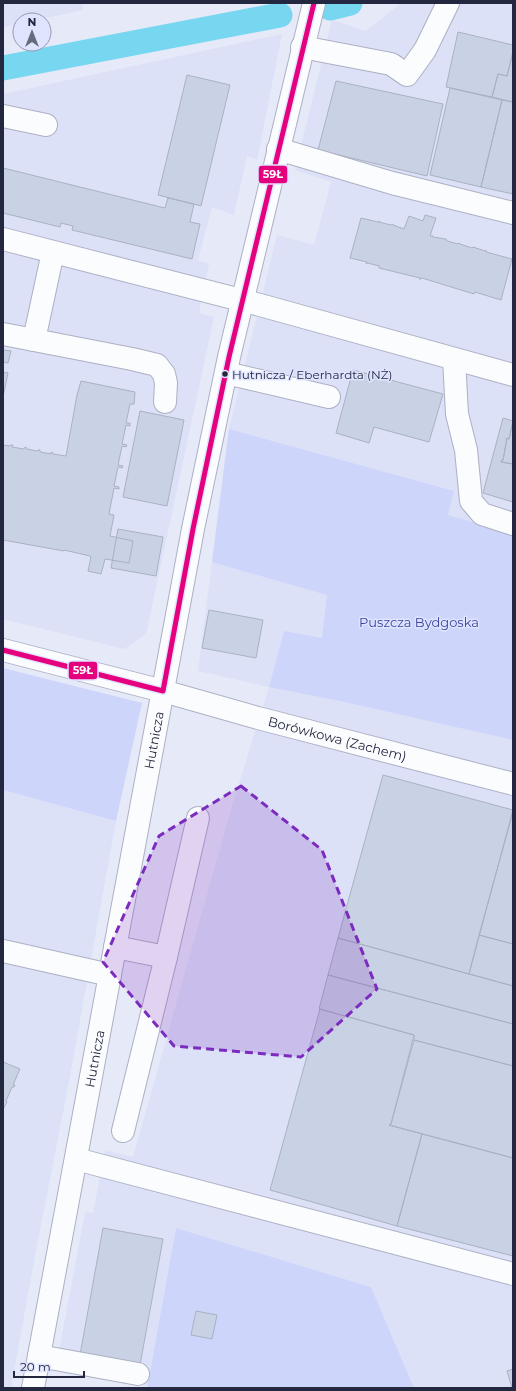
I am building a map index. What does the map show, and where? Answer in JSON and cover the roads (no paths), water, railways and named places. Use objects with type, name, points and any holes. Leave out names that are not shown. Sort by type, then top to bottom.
[{"type":"street","name":"Hutnicza","points":[[33,1388],[193,529],[242,300],[302,47],[314,3]]},
{"type":"street","points":[[302,47],[390,64],[406,76],[425,50],[448,3]]},
{"type":"street","points":[[3,116],[46,125]]},
{"type":"street","points":[[278,148],[392,183],[513,213]]},
{"type":"street","points":[[3,239],[242,300],[513,375]]},
{"type":"street","points":[[34,340],[53,252]]},
{"type":"street","points":[[3,334],[157,365],[164,374],[166,383],[165,402]]},
{"type":"street","points":[[454,359],[457,414],[466,450],[471,501],[482,514],[513,524]]},
{"type":"street","points":[[226,373],[329,397]]},
{"type":"street","name":"Borówkowa (Zachem)","points":[[3,650],[513,784]]},
{"type":"street","points":[[123,1131],[166,957],[198,818]]},
{"type":"street","points":[[115,947],[166,957]]},
{"type":"street","points":[[3,951],[110,975]]},
{"type":"street","points":[[76,1159],[513,1274]]},
{"type":"street","points":[[39,1356],[138,1374]]},
{"type":"waterway","points":[[330,8],[350,3]]},
{"type":"waterway","points":[[3,68],[280,15]]},
{"type":"place","name":"Hutnicza / Eberhardta (NŻ)","points":[[225,374]]},
{"type":"park label","name":"Puszcza Bydgoska","points":[[419,622]]}]
